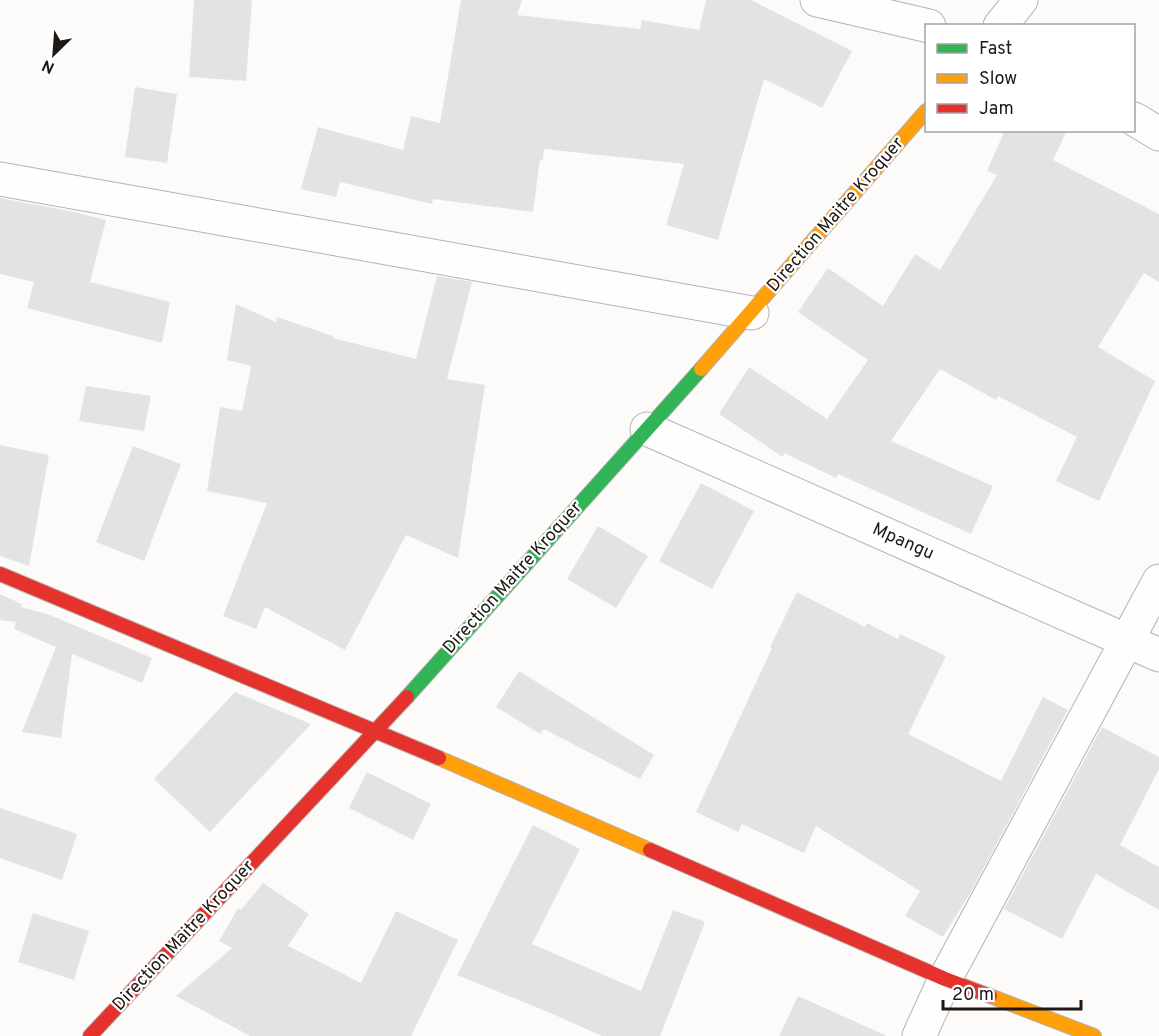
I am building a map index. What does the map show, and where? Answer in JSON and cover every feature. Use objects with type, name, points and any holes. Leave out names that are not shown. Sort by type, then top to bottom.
[{"type":"street","points":[[817,0],[925,25]]},
{"type":"street","points":[[1002,24],[1021,0]]},
{"type":"street","name":"Direction Maitre Kroquer","points":[[90,1036],[376,731],[752,313],[925,113]]},
{"type":"street","points":[[1135,121],[1159,134]]},
{"type":"street","points":[[0,179],[752,313]]},
{"type":"street","name":"Mpangu","points":[[647,429],[1159,655]]},
{"type":"street","points":[[0,574],[376,731],[945,980],[1094,1036]]},
{"type":"street","points":[[919,1036],[945,980],[1159,581]]},
{"type":"building","points":[[194,0],[252,0],[246,81],[189,77]]},
{"type":"building","points":[[461,0],[522,0],[517,15],[640,29],[642,20],[699,30],[706,0],[751,0],[852,51],[822,108],[764,79],[718,240],[666,225],[684,164],[544,149],[543,160],[540,160],[533,212],[433,199],[432,204],[340,182],[336,197],[301,189],[318,127],[403,150],[411,116],[440,123]]},
{"type":"building","points":[[135,87],[177,94],[167,163],[125,157]]},
{"type":"building","points":[[1004,132],[1066,132],[1053,160],[1159,214],[1159,282],[1144,273],[1098,347],[1155,381],[1099,501],[1056,481],[1077,437],[998,396],[996,400],[940,369],[891,441],[993,486],[971,534],[838,474],[836,478],[784,453],[783,457],[719,414],[749,367],[827,419],[868,360],[798,312],[828,268],[883,306],[915,254],[940,270],[997,175],[987,171]]},
{"type":"building","points":[[0,198],[106,220],[90,282],[170,302],[162,343],[27,308],[34,282],[0,274]]},
{"type":"building","points":[[437,276],[472,282],[447,379],[485,385],[458,558],[406,535],[345,650],[265,607],[256,629],[223,616],[267,503],[207,491],[220,407],[242,411],[251,366],[227,360],[236,304],[276,322],[277,317],[333,336],[333,338],[416,359]]},
{"type":"building","points":[[86,386],[151,396],[144,431],[79,421]]},
{"type":"building","points":[[0,445],[49,455],[29,566],[0,556]]},
{"type":"building","points":[[133,446],[181,464],[144,561],[96,542]]},
{"type":"building","points":[[701,483],[754,511],[712,589],[659,561]]},
{"type":"building","points":[[598,526],[648,556],[616,608],[567,579]]},
{"type":"building","points":[[797,592],[865,627],[867,623],[898,639],[900,634],[946,656],[908,734],[1001,781],[1043,697],[1068,710],[971,892],[943,937],[905,916],[920,891],[816,826],[804,853],[742,824],[738,832],[696,812]]},
{"type":"building","points":[[0,594],[22,604],[21,607],[50,615],[152,658],[142,683],[72,654],[61,738],[22,732],[56,647],[14,629],[16,622],[0,620]]},
{"type":"building","points":[[519,671],[654,755],[640,779],[544,729],[540,734],[496,707]]},
{"type":"building","points":[[235,692],[311,724],[210,832],[154,779]]},
{"type":"building","points":[[1102,727],[1159,757],[1159,769],[1120,845],[1159,867],[1159,910],[1096,874],[1062,939],[1004,909]]},
{"type":"building","points":[[367,772],[431,804],[413,840],[349,808]]},
{"type":"building","points":[[0,808],[77,834],[62,880],[0,858]]},
{"type":"building","points":[[533,825],[580,849],[532,944],[641,991],[673,910],[705,922],[660,1036],[602,1036],[457,975]]},
{"type":"building","points":[[263,883],[309,914],[288,946],[361,983],[396,911],[458,940],[411,1036],[250,1036],[176,996],[232,948],[219,941],[238,908],[241,910]]},
{"type":"building","points":[[33,913],[89,931],[74,980],[18,962]]},
{"type":"building","points":[[798,996],[887,1036],[779,1036]]},
{"type":"traffic: fast","points":[[407,697],[701,369]]},
{"type":"traffic: slow","points":[[701,369],[925,112]]},
{"type":"traffic: slow","points":[[439,758],[650,850]]},
{"type":"traffic: slow","points":[[990,996],[1094,1036]]},
{"type":"traffic: jam","points":[[0,574],[439,758]]},
{"type":"traffic: jam","points":[[90,1036],[407,697]]},
{"type":"traffic: jam","points":[[650,850],[945,979],[990,996]]}]
